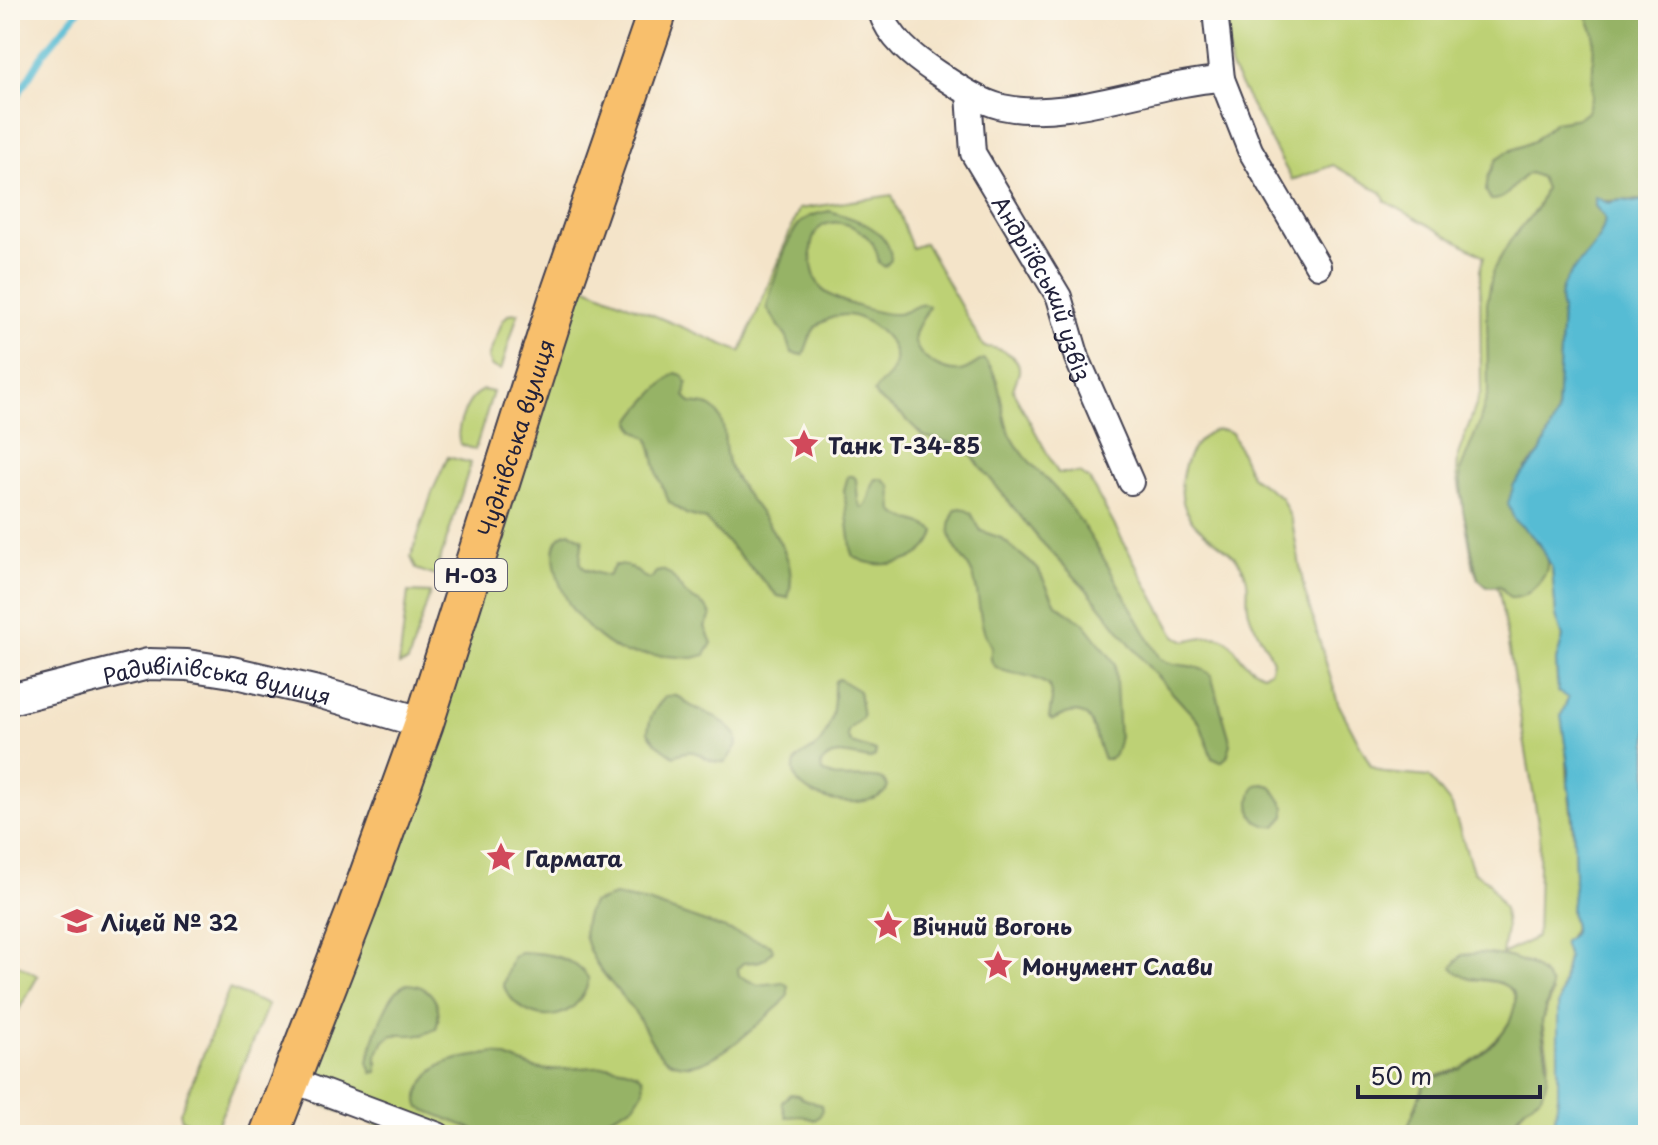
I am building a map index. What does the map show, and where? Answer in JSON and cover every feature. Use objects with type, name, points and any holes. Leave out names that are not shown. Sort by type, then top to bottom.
[{"type":"main road","name":"Чуднівська вулиця","points":[[269,1135],[356,911],[540,306],[640,10]]},
{"type":"main road","name":"Чуднівська вулиця","points":[[252,1135],[339,908],[416,720],[658,10]]},
{"type":"street","points":[[880,10],[884,23],[901,44],[969,94],[1000,106],[1020,110],[1049,109],[1192,81],[1222,79]]},
{"type":"street","points":[[1215,10],[1222,79],[1250,150],[1318,266]]},
{"type":"street","name":"Андріївський узвіз","points":[[969,94],[973,153],[1059,297],[1077,358],[1131,482]]},
{"type":"street","name":"Радивілівська вулиця","points":[[10,699],[148,664],[187,665],[318,692],[416,720]]},
{"type":"street","points":[[291,1080],[438,1135]]},
{"type":"green space","name":"Монумент Слави","points":[[1225,10],[1648,10],[1648,200],[1565,278],[1547,555],[1552,568],[1556,615],[1563,637],[1556,661],[1557,683],[1568,698],[1561,716],[1565,726],[1575,876],[1571,910],[1574,928],[1564,945],[1568,958],[1558,1006],[1558,1096],[1553,1135],[1515,1135],[1513,1126],[1528,1102],[1536,1100],[1549,1062],[1542,1022],[1552,993],[1545,976],[1530,964],[1502,955],[1470,979],[1498,983],[1511,990],[1516,999],[1511,1020],[1495,1041],[1469,1064],[1424,1084],[1405,1135],[404,1135],[300,1097],[582,285],[741,352],[799,209],[892,195],[912,248],[925,243],[984,347],[1002,350],[1016,360],[1019,371],[1013,391],[1058,473],[1079,473],[1089,479],[1175,636],[1186,641],[1205,637],[1226,639],[1242,659],[1263,674],[1270,671],[1273,661],[1249,612],[1246,576],[1230,552],[1196,525],[1187,513],[1182,498],[1184,468],[1196,444],[1215,430],[1232,433],[1251,476],[1281,497],[1292,521],[1304,589],[1338,703],[1371,766],[1385,773],[1429,777],[1452,806],[1473,871],[1489,882],[1504,909],[1506,929],[1502,954],[1537,937],[1540,834],[1499,591],[1495,586],[1487,587],[1478,579],[1474,569],[1457,474],[1458,455],[1481,391],[1480,270],[1484,256],[1385,201],[1382,193],[1333,165],[1292,180],[1230,66]],"holes":[[[1144,661],[1167,663],[1211,675],[1231,744],[1212,758],[1200,723]]]},
{"type":"green space","points":[[1585,10],[1648,10],[1648,200],[1603,201],[1595,206],[1605,218],[1602,231],[1563,286],[1560,297],[1557,415],[1540,453],[1526,468],[1514,519],[1542,548],[1547,565],[1545,575],[1534,588],[1510,598],[1500,586],[1487,587],[1478,579],[1463,510],[1460,471],[1488,392],[1487,303],[1493,270],[1510,241],[1537,208],[1545,188],[1540,177],[1530,173],[1503,197],[1491,200],[1486,191],[1496,160],[1534,141],[1555,122],[1579,118],[1587,112],[1592,96],[1594,34]]},
{"type":"green space","points":[[829,211],[860,221],[878,233],[885,240],[891,260],[885,267],[879,263],[874,246],[858,230],[837,222],[827,224],[813,238],[811,253],[813,271],[821,288],[845,302],[889,314],[921,305],[929,306],[915,335],[915,342],[923,356],[937,366],[953,371],[966,369],[983,359],[990,366],[998,384],[1010,434],[1023,454],[1082,523],[1160,659],[1200,668],[1211,675],[1231,744],[1227,757],[1221,762],[1212,758],[1200,723],[1146,664],[1089,592],[1038,538],[972,456],[957,445],[923,436],[902,415],[876,397],[874,392],[889,375],[895,362],[892,346],[879,330],[862,319],[838,316],[816,327],[803,355],[792,353],[787,338],[767,308],[769,299],[794,231],[809,217]]},
{"type":"green space","points":[[518,313],[501,370],[491,366],[488,358],[503,320],[509,314]]},
{"type":"green space","points":[[676,373],[682,375],[687,383],[685,396],[691,403],[709,406],[721,419],[728,462],[781,544],[788,561],[791,579],[788,598],[778,596],[706,520],[686,514],[669,502],[658,476],[649,439],[635,430],[631,422],[651,396]]},
{"type":"green space","points":[[483,390],[493,392],[475,450],[460,444],[459,430],[472,399]]},
{"type":"green space","points":[[448,457],[471,463],[435,576],[416,569],[411,557],[433,490]]},
{"type":"green space","points":[[848,476],[856,479],[861,507],[867,504],[876,479],[882,479],[891,486],[893,511],[935,531],[923,551],[912,558],[887,564],[862,561],[852,555],[844,490]]},
{"type":"green space","points":[[962,508],[971,513],[981,531],[1001,538],[1038,569],[1056,604],[1084,623],[1115,663],[1119,741],[1115,755],[1110,759],[1104,759],[1085,715],[1077,712],[1053,720],[1049,718],[1052,699],[1049,686],[1034,678],[1002,670],[992,663],[992,647],[984,630],[975,582],[950,534],[953,515],[956,509]]},
{"type":"green space","points":[[570,532],[583,539],[580,561],[590,571],[608,576],[615,565],[623,566],[651,579],[656,572],[664,571],[687,595],[704,605],[711,616],[705,627],[712,643],[705,655],[693,658],[626,653],[592,631],[570,606],[556,569],[555,545],[560,536]]},
{"type":"green space","points":[[408,592],[430,593],[408,662],[399,665]]},
{"type":"green space","points":[[839,679],[859,691],[863,717],[849,729],[847,736],[851,743],[876,751],[870,759],[844,754],[831,756],[821,764],[822,771],[837,777],[884,780],[888,787],[881,795],[869,800],[838,801],[822,797],[798,782],[794,771],[796,761],[817,745],[826,732],[833,711],[834,684]]},
{"type":"green space","points":[[673,695],[716,717],[736,735],[737,745],[726,762],[691,752],[674,756],[656,743],[648,732],[651,717],[665,697]]},
{"type":"green space","points":[[1256,785],[1271,786],[1285,807],[1285,816],[1276,826],[1261,823],[1252,813],[1252,792]]},
{"type":"green space","points":[[615,896],[648,902],[771,945],[773,950],[763,960],[743,963],[738,968],[739,976],[758,985],[783,982],[788,986],[788,995],[750,1031],[714,1057],[690,1065],[668,1060],[658,1052],[636,1014],[600,969],[585,938],[585,920],[592,903]]},
{"type":"green space","points":[[520,952],[559,957],[583,971],[589,979],[583,995],[574,1006],[562,1013],[536,1015],[512,999],[503,985],[512,958]]},
{"type":"green space","points":[[1479,953],[1520,960],[1537,970],[1551,985],[1542,1023],[1547,1076],[1542,1095],[1518,1115],[1515,1135],[1472,1135],[1439,1127],[1431,1135],[1405,1135],[1424,1085],[1461,1068],[1480,1055],[1510,1021],[1515,999],[1510,989],[1496,982],[1465,976],[1452,967],[1462,955]]},
{"type":"green space","points":[[10,960],[38,976],[10,1025]]},
{"type":"green space","points":[[407,984],[423,988],[434,998],[438,1012],[436,1029],[422,1035],[393,1035],[384,1041],[377,1055],[377,1072],[372,1073],[368,1062],[382,1018],[393,996]]},
{"type":"green space","points":[[229,989],[268,1005],[214,1133],[182,1120],[180,1113]]},
{"type":"green space","points":[[495,1053],[549,1070],[610,1066],[626,1069],[643,1078],[644,1089],[634,1105],[576,1135],[487,1135],[420,1108],[420,1089],[439,1066],[457,1059]]},
{"type":"green space","points":[[790,1094],[821,1105],[820,1115],[815,1120],[802,1116],[786,1117],[782,1102]]},
{"type":"water","points":[[1595,197],[1608,203],[1648,200],[1648,1135],[1553,1135],[1558,1096],[1558,1006],[1568,958],[1563,942],[1573,934],[1574,928],[1571,910],[1575,876],[1573,817],[1561,716],[1568,698],[1558,692],[1556,661],[1563,637],[1556,615],[1552,568],[1539,542],[1514,519],[1508,504],[1514,484],[1540,453],[1557,415],[1560,297],[1570,274],[1602,232],[1605,218],[1595,206]]},
{"type":"waterway","points":[[10,108],[43,54],[79,10]]},
{"type":"place","name":"Танк Т-34-85","points":[[804,444]]},
{"type":"place","name":"Гармата","points":[[501,857]]},
{"type":"place","name":"Ліцей № 32","points":[[77,921]]},
{"type":"place","name":"Вічний Вогонь","points":[[888,925]]},
{"type":"place","name":"Монумент Слави","points":[[998,965]]}]
